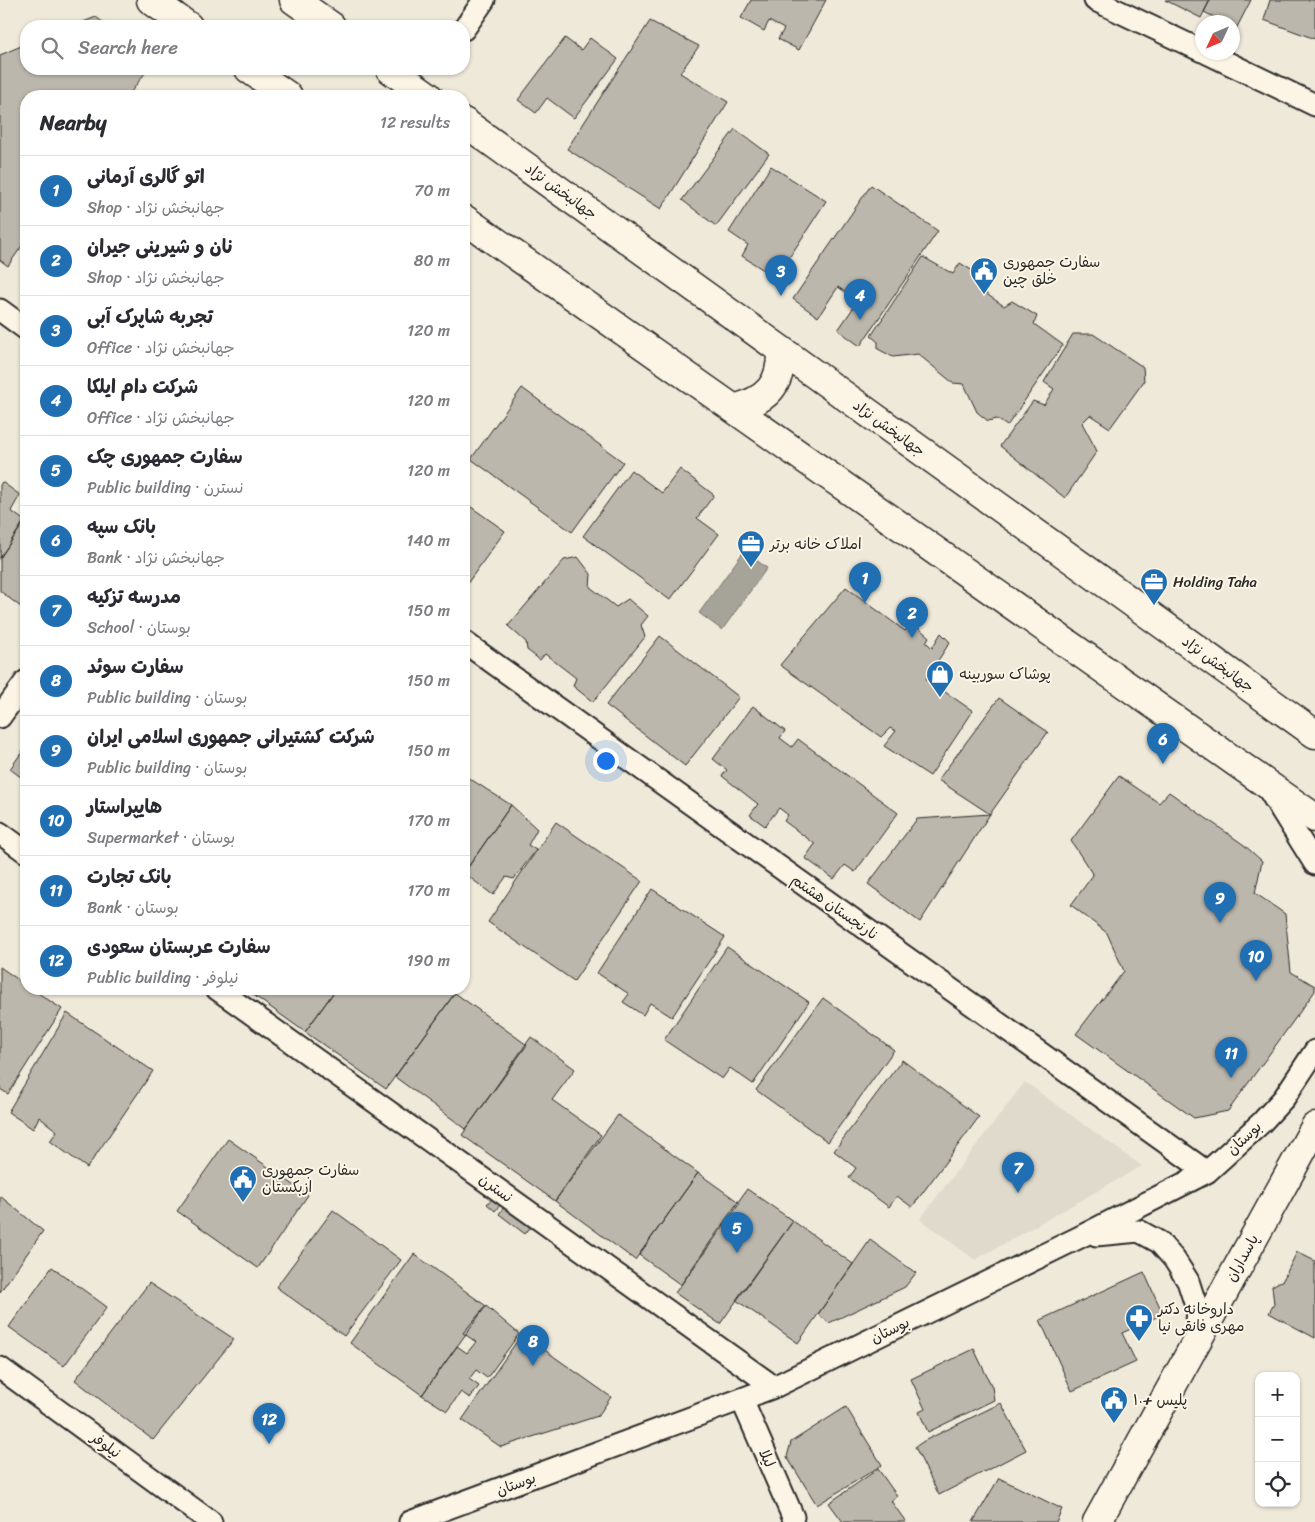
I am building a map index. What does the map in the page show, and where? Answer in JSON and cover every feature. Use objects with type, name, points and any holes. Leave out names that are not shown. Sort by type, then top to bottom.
[{"type":"main road","points":[[151,0],[179,20]]},
{"type":"main road","points":[[294,0],[322,20]]},
{"type":"main road","points":[[258,75],[279,90]]},
{"type":"main road","points":[[398,75],[420,90]]},
{"type":"main road","name":"جهانبخش نژاد","points":[[470,126],[1315,734]]},
{"type":"main road","points":[[470,223],[1315,818]]},
{"type":"main road","points":[[734,409],[756,403],[772,388],[781,368],[781,350]]},
{"type":"main road","name":"پاسداران","points":[[1097,1522],[1315,1127]]},
{"type":"street","points":[[470,20],[484,0]]},
{"type":"street","points":[[1095,0],[1195,48]]},
{"type":"street","points":[[1221,60],[1315,105]]},
{"type":"street","points":[[0,310],[20,325]]},
{"type":"street","name":"نارنجستان هشتم","points":[[470,646],[1207,1172]]},
{"type":"street","points":[[0,718],[20,690]]},
{"type":"street","points":[[1262,779],[1315,864]]},
{"type":"street","points":[[0,833],[20,848]]},
{"type":"street","name":"نسترن","points":[[225,995],[774,1387]]},
{"type":"street","name":"بوستان","points":[[410,1522],[455,1515],[774,1387],[1080,1238],[1207,1172],[1284,1098],[1315,1051]]},
{"type":"street","points":[[1080,1238],[1116,1232],[1139,1231],[1159,1242],[1174,1259],[1188,1281],[1198,1312],[1195,1342]]},
{"type":"street","name":"نیلوفر","points":[[0,1368],[211,1522]]},
{"type":"street","name":"لیلا","points":[[742,1400],[793,1517]]},
{"type":"shaded area","points":[[744,551],[767,568],[722,630],[699,613]]},
{"type":"shaded area","points":[[1025,1082],[1142,1166],[975,1260],[920,1219]]},
{"type":"building","points":[[751,0],[826,0],[799,50],[778,39],[784,29],[769,21],[764,31],[741,18]]},
{"type":"building","points":[[1165,0],[1210,0],[1202,15],[1195,15]]},
{"type":"building","points":[[1210,0],[1251,0],[1240,21],[1240,15],[1210,15],[1204,12]]},
{"type":"building","points":[[1270,0],[1315,0],[1315,39],[1264,20]]},
{"type":"building","points":[[96,17],[100,20],[88,20]]},
{"type":"building","points":[[650,21],[699,46],[680,73],[728,102],[661,209],[567,149]]},
{"type":"building","points":[[565,38],[581,50],[590,38],[618,59],[574,118],[547,98],[536,113],[518,100]]},
{"type":"building","points":[[20,47],[20,75],[144,75],[132,90],[20,90],[20,249],[8,266],[0,260],[0,55]]},
{"type":"building","points":[[735,129],[769,154],[716,226],[682,200]]},
{"type":"building","points":[[771,166],[826,201],[776,278],[742,256],[748,245],[729,232]]},
{"type":"building","points":[[871,185],[938,231],[860,346],[838,330],[858,301],[838,287],[818,317],[793,299]]},
{"type":"building","points":[[923,257],[953,274],[960,263],[981,276],[979,289],[1004,306],[1012,301],[1037,316],[1034,324],[1063,345],[1007,426],[997,419],[988,421],[977,412],[964,384],[953,383],[918,354],[893,357],[878,349],[878,342],[871,336]]},
{"type":"building","points":[[1073,334],[1093,334],[1143,367],[1144,381],[1110,428],[1090,415],[1082,423],[1097,451],[1065,498],[1000,446],[1033,401],[1044,405],[1054,389],[1044,382]]},
{"type":"building","points":[[522,388],[623,462],[572,532],[471,459]]},
{"type":"building","points":[[680,469],[714,495],[697,518],[719,534],[670,600],[583,536],[631,470],[662,493]]},
{"type":"building","points":[[2,482],[20,495],[11,511],[20,517],[20,528],[0,558],[0,485]]},
{"type":"building","points":[[470,506],[505,531],[470,580]]},
{"type":"building","points":[[20,527],[20,606],[0,591],[0,558]]},
{"type":"building","points":[[578,557],[591,574],[590,587],[616,607],[628,599],[648,616],[641,625],[645,637],[593,702],[573,686],[576,678],[545,654],[540,660],[527,650],[526,642],[508,626],[564,560]]},
{"type":"building","points":[[846,587],[905,631],[913,623],[929,637],[926,642],[932,648],[941,633],[950,642],[926,679],[973,711],[930,776],[884,746],[896,731],[890,728],[881,737],[780,665]]},
{"type":"building","points":[[660,636],[739,697],[685,766],[606,705]]},
{"type":"building","points":[[999,698],[1048,732],[990,814],[938,780]]},
{"type":"building","points":[[753,706],[785,731],[780,738],[792,747],[798,739],[898,813],[855,872],[845,865],[834,879],[805,858],[815,844],[784,821],[788,815],[779,808],[765,826],[750,815],[758,804],[722,776],[727,770],[713,759]]},
{"type":"building","points":[[20,755],[20,776],[10,769]]},
{"type":"building","points":[[1119,776],[1159,803],[1169,792],[1244,845],[1262,861],[1255,893],[1285,914],[1291,972],[1315,986],[1315,991],[1228,1111],[1194,1118],[1076,1034],[1124,971],[1107,933],[1071,905],[1093,875],[1071,841]]},
{"type":"building","points":[[470,779],[511,805],[470,864]]},
{"type":"building","points":[[511,805],[537,829],[528,845],[536,850],[514,879],[506,877],[493,895],[470,878],[470,864]]},
{"type":"building","points":[[990,814],[920,922],[868,884],[917,819]]},
{"type":"building","points":[[556,822],[642,881],[574,981],[488,922]]},
{"type":"building","points":[[652,889],[725,937],[672,1017],[650,1003],[643,1015],[623,1002],[629,994],[597,973]]},
{"type":"building","points":[[727,947],[809,1002],[753,1084],[730,1068],[722,1079],[664,1040]]},
{"type":"building","points":[[0,967],[20,981],[20,995],[41,995],[62,1009],[8,1094],[0,1089]]},
{"type":"building","points":[[253,995],[332,995],[305,1032]]},
{"type":"building","points":[[332,995],[454,995],[386,1089],[305,1032]]},
{"type":"building","points":[[454,995],[458,995],[527,1045],[466,1129],[395,1077]]},
{"type":"building","points":[[823,998],[894,1050],[828,1142],[756,1090]]},
{"type":"building","points":[[67,1013],[153,1071],[87,1168],[50,1141],[57,1131],[39,1117],[33,1129],[8,1112]]},
{"type":"building","points":[[531,1037],[575,1069],[552,1100],[601,1135],[555,1201],[462,1135]]},
{"type":"building","points":[[902,1060],[979,1117],[912,1207],[897,1196],[889,1207],[849,1178],[856,1168],[834,1151]]},
{"type":"building","points":[[618,1115],[698,1173],[635,1260],[555,1201]]},
{"type":"building","name":"سفارت جمهوری ازبکستان","points":[[228,1139],[308,1195],[258,1268],[177,1211]]},
{"type":"building","points":[[698,1173],[740,1203],[681,1285],[639,1255]]},
{"type":"building","points":[[747,1189],[793,1221],[720,1324],[675,1293]]},
{"type":"building","points":[[0,1196],[43,1231],[0,1292]]},
{"type":"building","points":[[494,1196],[502,1203],[495,1211],[487,1204]]},
{"type":"building","points":[[506,1204],[533,1224],[525,1234],[499,1214]]},
{"type":"building","points":[[333,1210],[401,1260],[344,1336],[276,1287]]},
{"type":"building","points":[[793,1221],[853,1264],[798,1343],[736,1300]]},
{"type":"building","points":[[870,1240],[916,1273],[905,1287],[829,1323],[818,1314]]},
{"type":"building","points":[[1297,1252],[1315,1261],[1315,1338],[1269,1313],[1274,1304],[1272,1286],[1283,1280]]},
{"type":"building","points":[[414,1254],[486,1306],[422,1395],[350,1343]]},
{"type":"building","points":[[52,1267],[107,1307],[64,1366],[9,1327]]},
{"type":"building","points":[[1144,1272],[1163,1314],[1122,1333],[1136,1362],[1072,1391],[1040,1320]]},
{"type":"building","points":[[149,1283],[234,1339],[153,1440],[75,1380]]},
{"type":"building","points":[[486,1306],[519,1334],[487,1378],[476,1370],[469,1379],[479,1386],[470,1398],[461,1392],[447,1411],[422,1395],[457,1346],[467,1353],[476,1342],[463,1333]]},
{"type":"building","points":[[522,1334],[611,1397],[598,1416],[501,1447],[462,1420]]},
{"type":"building","points":[[974,1349],[992,1387],[994,1400],[928,1432],[919,1412],[925,1409],[911,1379]]},
{"type":"building","points":[[1001,1403],[1026,1450],[939,1495],[915,1447]]},
{"type":"building","points":[[846,1407],[882,1465],[817,1505],[787,1457],[791,1442]]},
{"type":"building","points":[[878,1469],[897,1496],[891,1501],[906,1522],[843,1522],[829,1503]]},
{"type":"building","points":[[999,1478],[1062,1509],[1056,1522],[973,1522]]},
{"type":"place","name":"سفارت جمهوری خلق چین","points":[[984,295]]},
{"type":"place","name":"تجربه شاپرک آبی","points":[[781,296]]},
{"type":"place","name":"شرکت دام ایلکا","points":[[860,320]]},
{"type":"place","name":"املاک خانه برتر","points":[[751,568]]},
{"type":"place","name":"اتو گالری آرمانی","points":[[865,603]]},
{"type":"place","name":"Holding Taha","points":[[1154,606]]},
{"type":"place","name":"نان و شیرینی جیران","points":[[912,638]]},
{"type":"place","name":"پوشاک سوربینه","points":[[940,698]]},
{"type":"place","name":"بانک سپه","points":[[1163,764]]},
{"type":"place","name":"شرکت کشتیرانی جمهوری اسلامی ایران","points":[[1220,923]]},
{"type":"place","name":"هایپراستار","points":[[1256,981]]},
{"type":"place","name":"بانک تجارت","points":[[1231,1078]]},
{"type":"place","name":"مدرسه تزکیه","points":[[1018,1193]]},
{"type":"place","name":"سفارت جمهوری ازبکستان","points":[[243,1203]]},
{"type":"place","name":"سفارت جمهوری چک","points":[[737,1253]]},
{"type":"place","name":"داروخانه دکتر مهری فانقی نیا","points":[[1139,1342]]},
{"type":"place","name":"سفارت سوئد","points":[[533,1366]]},
{"type":"place","name":"پلیس +١٠","points":[[1114,1424]]},
{"type":"place","name":"سفارت عربستان سعودی","points":[[269,1444]]}]
